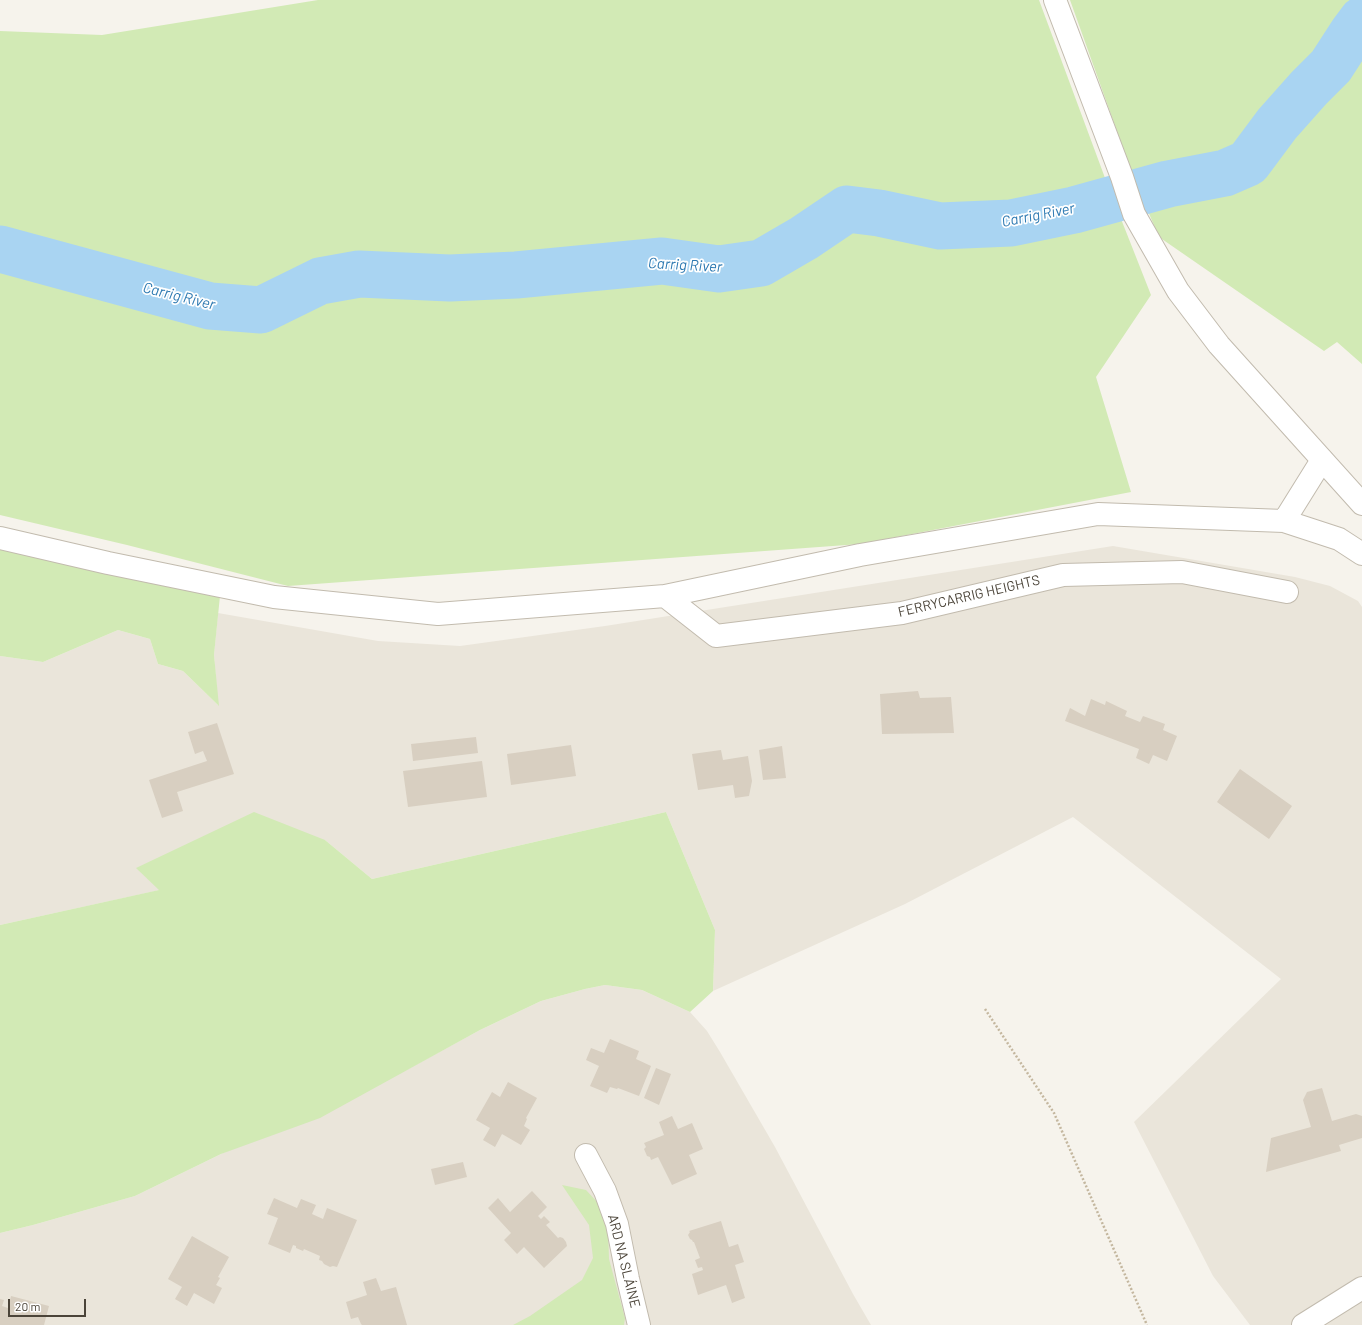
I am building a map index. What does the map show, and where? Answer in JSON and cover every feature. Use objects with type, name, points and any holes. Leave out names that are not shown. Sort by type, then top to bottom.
[{"type":"street","points":[[1055,0],[1122,177],[1134,214],[1178,291],[1219,344],[1362,504]]},
{"type":"street","points":[[1284,521],[1322,460]]},
{"type":"street","points":[[0,538],[108,563],[274,597],[438,614],[665,596],[860,555],[1098,514],[1284,521],[1339,539],[1362,554]]},
{"type":"street","name":"FERRYCARRIG HEIGHTS","points":[[665,596],[716,636],[902,612],[1063,575],[1182,572],[1286,592]]},
{"type":"street","name":"ARD NA SLÁINE","points":[[586,1155],[605,1191],[617,1224],[639,1325]]},
{"type":"street","points":[[1302,1325],[1362,1288]]},
{"type":"path","points":[[985,1009],[1054,1114],[1147,1325]]},
{"type":"shaded area","points":[[1113,546],[1295,577],[1330,586],[1358,601],[1362,607],[1362,1325],[1250,1325],[1213,1276],[1134,1122],[1281,979],[1073,817],[905,904],[713,991],[715,930],[666,812],[372,879],[325,840],[137,868],[160,890],[0,925],[0,656],[43,662],[118,630],[150,639],[158,664],[183,671],[218,705],[214,655],[218,613],[378,641],[460,646],[605,626]]},
{"type":"shaded area","points":[[605,985],[642,990],[690,1012],[707,1031],[775,1147],[871,1325],[0,1325],[0,1233],[135,1196],[221,1154],[408,1069],[480,1030],[541,1001]]},
{"type":"green space","points":[[318,0],[1039,0],[1108,186],[1151,295],[1096,377],[1131,492],[860,544],[288,586],[127,545],[0,515],[0,266],[151,311],[276,323],[346,291],[343,277],[320,281],[261,310],[216,307],[0,249],[0,31],[102,35]]},
{"type":"green space","points":[[1070,0],[1362,0],[1362,364],[1337,342],[1324,351],[1159,237],[1133,176]]},
{"type":"green space","points":[[0,537],[221,586],[214,655],[219,706],[183,671],[158,664],[150,639],[118,630],[43,662],[0,656]]},
{"type":"green space","points":[[254,812],[325,840],[372,879],[666,812],[715,930],[713,991],[690,1012],[642,990],[605,985],[541,1001],[480,1030],[320,1118],[221,1154],[135,1196],[0,1233],[0,925],[159,890],[136,868]]},
{"type":"green space","points":[[562,1185],[586,1190],[599,1204],[608,1227],[609,1259],[625,1318],[624,1325],[513,1325],[530,1316],[582,1280],[593,1258],[589,1225]]},
{"type":"building","points":[[918,691],[920,698],[951,697],[954,733],[882,734],[880,694]]},
{"type":"building","points":[[1091,699],[1105,705],[1106,701],[1127,711],[1125,716],[1140,722],[1143,716],[1165,724],[1163,730],[1177,736],[1167,761],[1153,755],[1149,764],[1136,758],[1139,749],[1065,721],[1070,708],[1085,716]]},
{"type":"building","points":[[217,723],[234,774],[177,792],[183,811],[162,818],[149,780],[207,761],[203,751],[195,754],[188,732]]},
{"type":"building","points":[[476,737],[478,753],[413,761],[411,744]]},
{"type":"building","points":[[571,745],[576,776],[511,785],[507,754]]},
{"type":"building","points":[[782,746],[786,778],[763,780],[759,750]]},
{"type":"building","points":[[721,750],[723,760],[748,756],[752,781],[749,796],[735,798],[733,785],[698,790],[692,754]]},
{"type":"building","points":[[482,761],[487,797],[408,807],[403,771]]},
{"type":"building","points":[[1240,769],[1292,806],[1269,839],[1217,802]]},
{"type":"building","points":[[610,1039],[639,1051],[636,1059],[651,1066],[639,1096],[618,1088],[610,1087],[607,1093],[590,1086],[599,1066],[586,1060],[591,1048],[604,1053]]},
{"type":"building","points":[[656,1068],[671,1074],[659,1105],[644,1098]]},
{"type":"building","points":[[508,1082],[537,1098],[526,1118],[527,1119],[524,1126],[530,1130],[521,1145],[502,1134],[495,1147],[483,1140],[490,1128],[476,1120],[492,1092],[500,1097]]},
{"type":"building","points":[[1322,1088],[1332,1121],[1356,1114],[1362,1116],[1362,1138],[1339,1145],[1341,1151],[1266,1172],[1271,1138],[1311,1127],[1303,1100],[1307,1092]]},
{"type":"building","points":[[672,1116],[678,1129],[692,1123],[703,1149],[689,1155],[697,1174],[672,1185],[658,1157],[651,1160],[650,1157],[647,1156],[644,1149],[646,1147],[644,1143],[664,1135],[659,1122]]},
{"type":"building","points":[[463,1162],[467,1177],[435,1185],[431,1169]]},
{"type":"building","points":[[532,1191],[547,1207],[538,1216],[541,1219],[544,1216],[550,1222],[546,1225],[558,1238],[563,1238],[567,1246],[544,1268],[524,1247],[517,1254],[504,1240],[511,1233],[488,1208],[498,1198],[510,1212]]},
{"type":"building","points":[[274,1198],[297,1208],[301,1199],[316,1205],[312,1214],[323,1219],[327,1208],[357,1220],[337,1267],[330,1267],[324,1264],[319,1260],[320,1256],[304,1249],[303,1251],[293,1245],[290,1253],[268,1244],[278,1218],[267,1214]]},
{"type":"building","points":[[721,1221],[729,1247],[738,1244],[744,1262],[735,1265],[745,1298],[732,1303],[726,1285],[698,1295],[692,1274],[703,1270],[702,1267],[698,1268],[695,1260],[700,1258],[694,1242],[688,1235],[690,1232],[689,1231]]},
{"type":"building","points":[[192,1236],[229,1257],[218,1277],[220,1278],[216,1285],[222,1288],[214,1304],[194,1293],[187,1306],[175,1299],[182,1287],[168,1279]]},
{"type":"building","points":[[376,1278],[381,1291],[396,1287],[407,1325],[362,1325],[358,1317],[351,1319],[346,1302],[367,1295],[363,1282]]},
{"type":"building","points":[[11,1296],[49,1306],[44,1325],[0,1325],[0,1299],[4,1300],[2,1306],[8,1308]]},
{"type":"waterway","name":"Carrig River","points":[[0,249],[210,306],[261,310],[320,281],[359,274],[450,278],[516,275],[662,261],[719,269],[761,263],[804,238],[847,209],[879,213],[940,226],[1011,223],[1074,210],[1168,184],[1225,173],[1248,163],[1277,124],[1331,66],[1362,20]]}]
